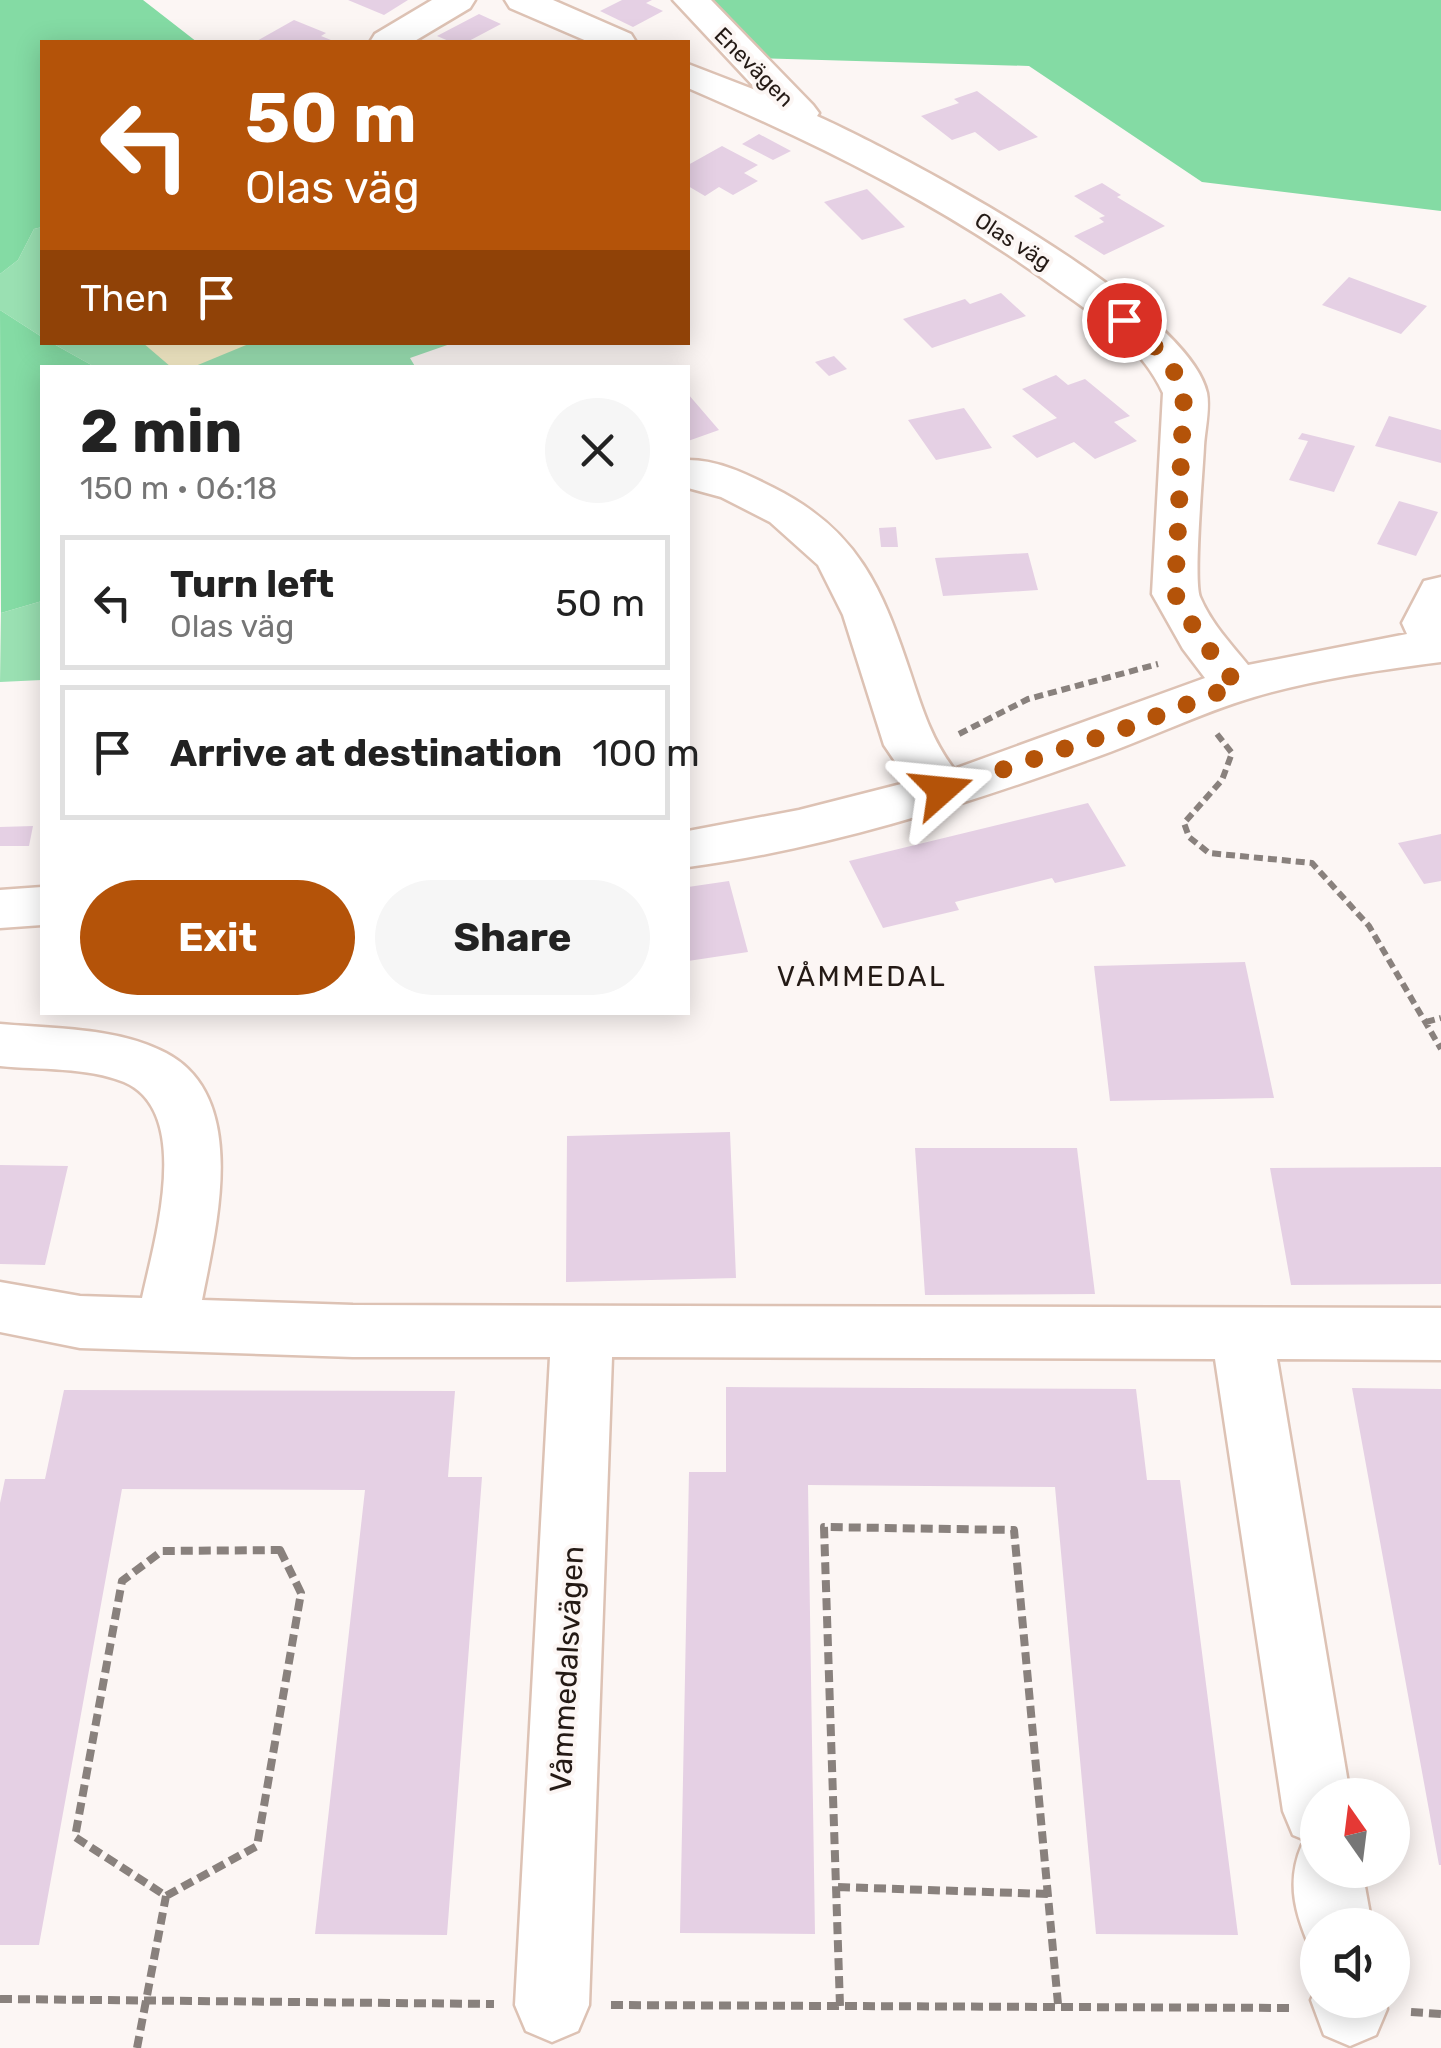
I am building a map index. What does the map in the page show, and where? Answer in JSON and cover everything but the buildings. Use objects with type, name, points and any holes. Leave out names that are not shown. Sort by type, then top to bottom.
[{"type":"street","points":[[391,40],[457,0]]},
{"type":"street","points":[[524,0],[614,40]]},
{"type":"street","name":"Enevägen","points":[[691,0],[819,132]]},
{"type":"street","name":"Olas väg","points":[[690,76],[819,132],[915,180],[1025,246],[1155,344],[1176,372],[1184,393],[1186,418],[1175,594],[1200,638],[1237,685]]},
{"type":"street","points":[[690,474],[702,474],[737,487],[786,512],[837,557],[868,615],[909,745],[942,790]]},
{"type":"street","points":[[690,849],[778,832],[942,790],[1126,728],[1237,685],[1297,670],[1439,647],[1426,623],[1441,592]]},
{"type":"street","points":[[0,909],[40,906]]},
{"type":"street","points":[[0,1044],[147,1068],[179,1094],[192,1122],[194,1164],[167,1326]]},
{"type":"street","points":[[0,1306],[80,1322],[167,1326],[582,1333],[1441,1334]]},
{"type":"street","name":"Våmmedalsvägen","points":[[552,2005],[582,1333]]},
{"type":"street","points":[[1242,1335],[1313,1778]]},
{"type":"path","points":[[1155,665],[1232,753],[1222,780],[1188,814],[1184,822],[1189,838],[1209,854],[1312,863],[1351,900],[1441,1049]]},
{"type":"path","points":[[1426,1022],[1441,1018]]},
{"type":"path","points":[[840,2006],[824,1527],[1014,1530],[1058,2004]]},
{"type":"path","points":[[136,2048],[166,1896],[257,1846],[301,1593],[280,1550],[162,1550],[122,1581],[75,1837],[166,1896]]},
{"type":"path","points":[[838,1887],[1048,1894]]},
{"type":"path","points":[[0,1999],[552,2005],[1300,2004]]},
{"type":"path","points":[[1410,2011],[1441,2014]]},
{"type":"green space","points":[[0,0],[143,0],[194,40],[40,40],[40,228],[34,229],[18,260],[0,274]]},
{"type":"green space","points":[[707,0],[1441,0],[1441,211],[1202,182],[1029,66],[756,58]]},
{"type":"green space","points":[[40,228],[40,336],[0,310],[0,274],[18,260],[34,229]]},
{"type":"green space","points":[[0,310],[40,336],[40,345],[56,345],[91,365],[40,365],[40,602],[1,613]]},
{"type":"green space","points":[[56,345],[447,345],[410,358],[414,365],[91,365]]},
{"type":"green space","points":[[40,602],[40,680],[0,682],[1,613]]},
{"type":"sand","points":[[145,345],[246,345],[198,365],[169,365]]},
{"type":"district","name":"VÅMMEDAL","points":[[862,976]]},
{"type":"route","points":[[942,790],[1126,728],[1237,685],[1200,638],[1175,594],[1186,418],[1184,393],[1176,372],[1155,344],[1124,320]]}]
